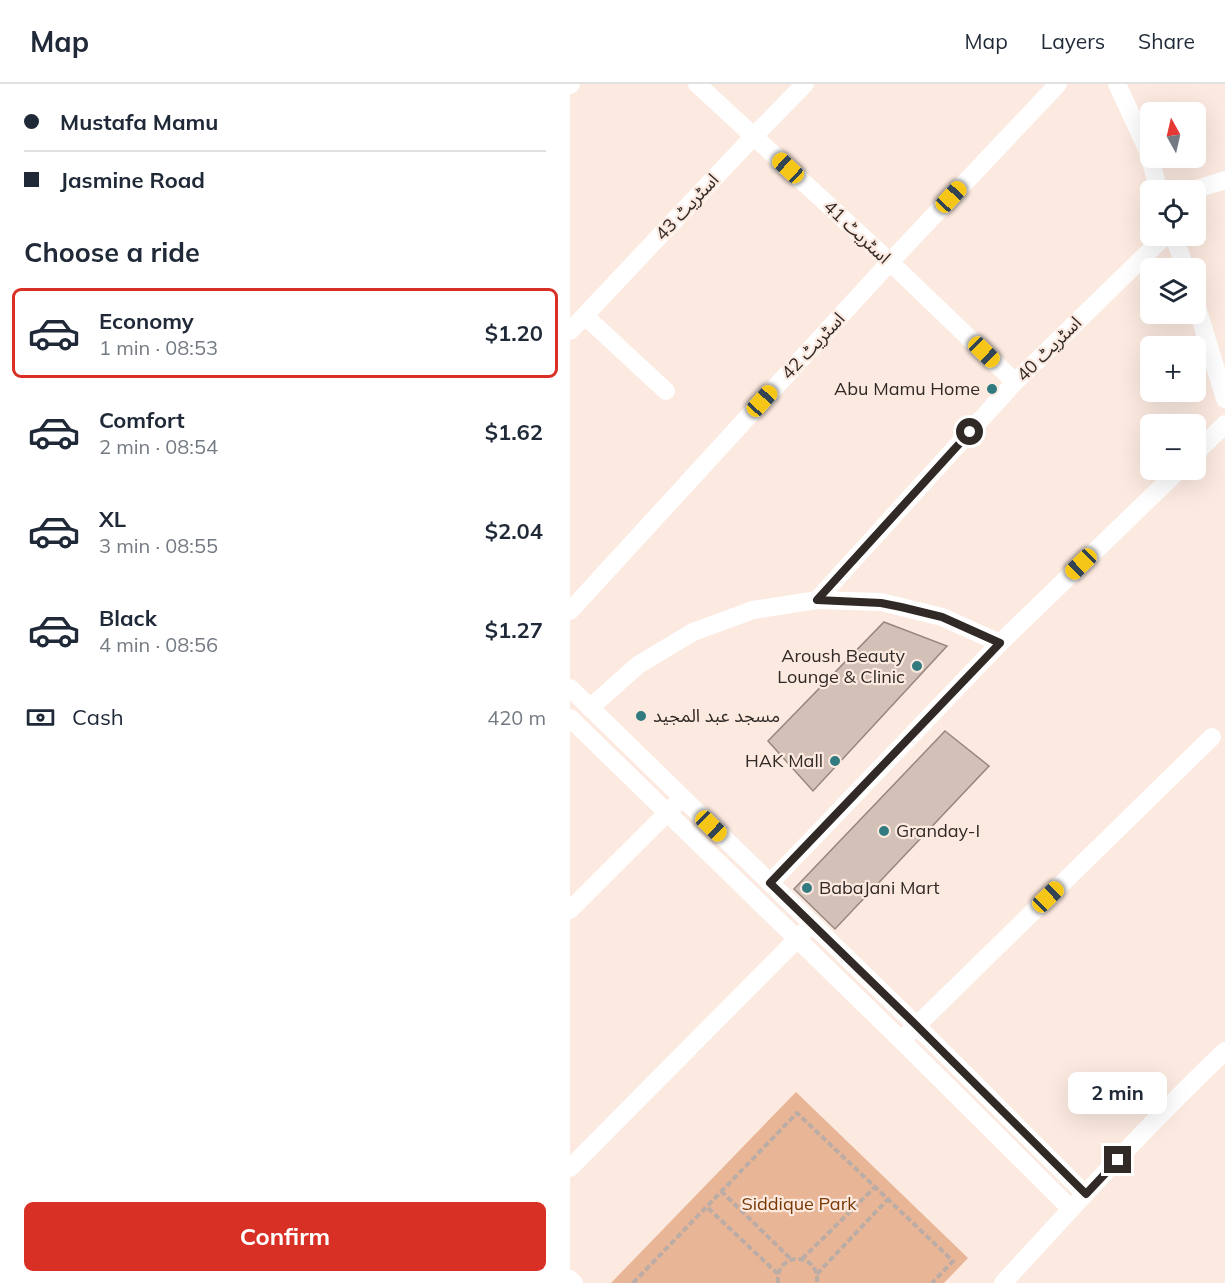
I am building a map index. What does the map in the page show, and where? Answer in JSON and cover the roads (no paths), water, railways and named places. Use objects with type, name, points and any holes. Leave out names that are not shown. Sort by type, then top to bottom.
[{"type":"street","name":"اسٹریٹ 41","points":[[697,84],[890,262],[1015,382]]},
{"type":"street","name":"اسٹریٹ 43","points":[[570,331],[805,84]]},
{"type":"street","name":"اسٹریٹ 42","points":[[570,611],[890,262],[1058,84]]},
{"type":"street","points":[[1117,84],[1147,149],[1156,180]]},
{"type":"street","points":[[1206,186],[1225,180]]},
{"type":"street","name":"اسٹریٹ 40","points":[[817,600],[1015,382],[1155,246]]},
{"type":"street","points":[[585,316],[666,391]]},
{"type":"street","points":[[1202,324],[1225,399]]},
{"type":"street","points":[[1206,443],[1225,424]]},
{"type":"street","points":[[770,883],[1000,643],[1169,480]]},
{"type":"street","points":[[590,708],[638,665],[693,632],[753,610],[817,600],[881,603],[942,617],[1000,643]]},
{"type":"street","points":[[570,688],[1086,1194]]},
{"type":"street","points":[[570,718],[1071,1209]]},
{"type":"street","points":[[902,1041],[1212,737]]},
{"type":"street","points":[[570,910],[682,798]]},
{"type":"street","points":[[570,1168],[812,924]]},
{"type":"street","points":[[1003,1283],[1071,1209],[1225,1051]]},
{"type":"street","points":[[570,1279],[574,1283]]},
{"type":"place","name":"Abu Mamu Home","points":[[992,389]]},
{"type":"place","name":"Aroush Beauty Lounge & Clinic","points":[[917,666]]},
{"type":"place","name":"مسجد عبد المجید","points":[[641,716]]},
{"type":"place","name":"HAK Mall","points":[[835,761]]},
{"type":"place","name":"Granday-I","points":[[884,831]]},
{"type":"place","name":"BabaJani Mart","points":[[807,888]]},
{"type":"park label","name":"Siddique Park","points":[[799,1204]]}]
